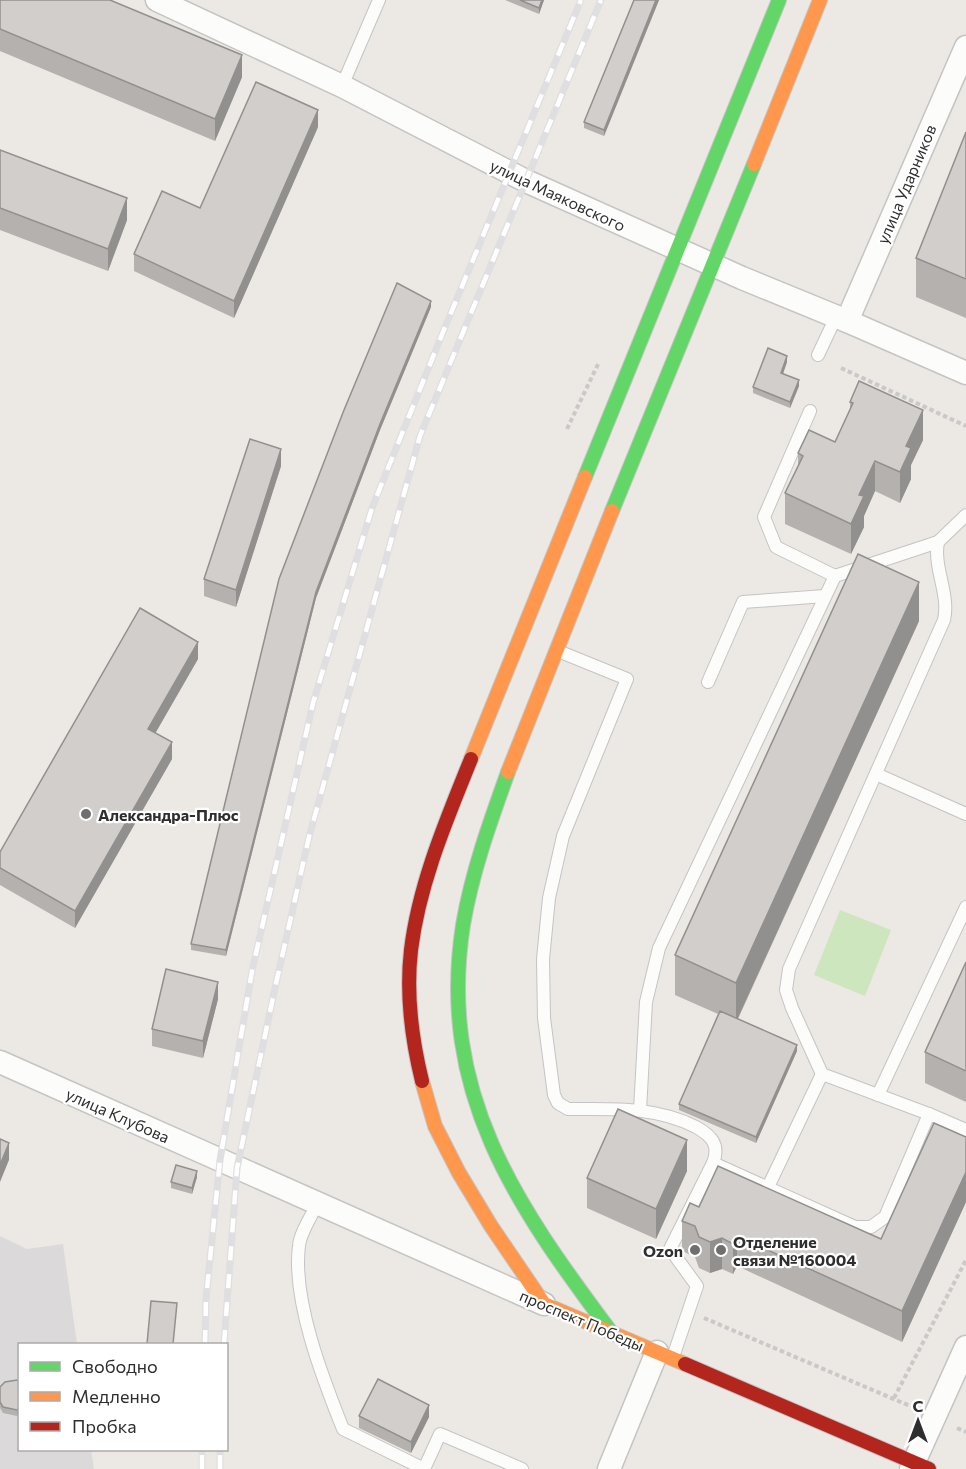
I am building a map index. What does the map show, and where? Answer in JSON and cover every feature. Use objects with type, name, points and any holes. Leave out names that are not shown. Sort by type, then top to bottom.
[{"type":"main road","points":[[544,1304],[491,1226],[459,1173],[435,1126],[414,1047],[411,1018],[411,951],[423,886],[449,812],[779,0]]},
{"type":"main road","points":[[611,1332],[553,1254],[510,1184],[482,1127],[468,1079],[460,1031],[457,985],[459,945],[469,892],[490,819],[556,650],[820,0]]},
{"type":"main road","name":"проспект Победы","points":[[544,1304],[918,1467]]},
{"type":"street","name":"улица Маяковского","points":[[158,0],[342,86],[526,182],[966,373]]},
{"type":"street","name":"улица Ударников","points":[[842,319],[966,47]]},
{"type":"street","name":"улица Клубова","points":[[0,1062],[237,1168]]},
{"type":"street","name":"проспект Победы","points":[[237,1168],[544,1304]]},
{"type":"street","points":[[918,1467],[966,1347]]},
{"type":"street","points":[[609,1469],[665,1355]]},
{"type":"lane","points":[[342,86],[379,0]]},
{"type":"lane","points":[[818,355],[842,319]]},
{"type":"lane","points":[[810,411],[764,517],[776,547],[835,576],[938,542],[966,515]]},
{"type":"lane","points":[[938,542],[937,558],[946,611],[944,620],[789,969],[786,990],[822,1074],[929,1114],[966,1131]]},
{"type":"lane","points":[[640,1110],[646,1002],[659,948],[835,576]]},
{"type":"lane","points":[[708,682],[743,602],[825,596]]},
{"type":"lane","points":[[556,650],[627,679],[564,836],[549,898],[543,959],[544,1018],[554,1095],[558,1103],[568,1109],[640,1110],[665,1114],[703,1131],[716,1144],[713,1163],[670,1249],[697,1286],[688,1311],[665,1355]]},
{"type":"lane","points":[[876,774],[966,814]]},
{"type":"lane","points":[[878,1095],[966,907]]},
{"type":"lane","points":[[768,1186],[822,1074]]},
{"type":"lane","points":[[713,1163],[855,1227],[871,1227],[885,1217],[929,1114]]},
{"type":"lane","points":[[317,1204],[299,1244],[298,1278],[304,1311],[325,1385],[344,1429],[424,1469],[440,1434],[522,1469]]},
{"type":"path","points":[[841,369],[966,426]]},
{"type":"path","points":[[894,1398],[966,1260]]},
{"type":"path","points":[[688,1311],[910,1406]]},
{"type":"path","points":[[957,1428],[966,1432]]},
{"type":"shaded area","points":[[0,1236],[27,1249],[63,1244],[77,1343],[18,1343],[18,1451],[91,1451],[94,1469],[0,1469]]},
{"type":"green space","points":[[840,910],[891,930],[865,996],[814,975]]},
{"type":"building","points":[[0,0],[110,0],[242,55],[215,119],[0,29]]},
{"type":"building","points":[[520,0],[542,0],[539,8]]},
{"type":"building","points":[[634,0],[656,0],[604,130],[584,122]]},
{"type":"building","points":[[256,82],[318,110],[234,301],[134,254],[162,191],[200,208]]},
{"type":"building","points":[[966,132],[966,279],[916,258]]},
{"type":"building","points":[[0,150],[127,198],[108,249],[0,208]]},
{"type":"building","points":[[397,283],[431,301],[380,424],[316,592],[226,950],[191,944],[279,579],[344,410]]},
{"type":"building","points":[[768,348],[787,356],[781,373],[799,380],[790,402],[753,387]]},
{"type":"building","points":[[859,381],[923,410],[906,446],[911,448],[900,472],[875,461],[859,495],[864,496],[851,524],[785,493],[803,456],[798,453],[809,430],[835,442],[853,403],[850,402]]},
{"type":"building","points":[[250,439],[281,449],[236,590],[204,579]]},
{"type":"building","points":[[858,554],[919,582],[736,983],[675,955]]},
{"type":"building","name":"Александра-Плюс","points":[[140,608],[198,642],[148,729],[172,742],[75,911],[0,868],[0,852]]},
{"type":"building","points":[[966,962],[966,1071],[925,1052]]},
{"type":"building","points":[[166,969],[218,982],[203,1041],[152,1029]]},
{"type":"building","points":[[720,1011],[797,1045],[756,1137],[679,1104]]},
{"type":"building","points":[[618,1109],[687,1140],[656,1209],[587,1178]]},
{"type":"building","points":[[934,1123],[966,1137],[966,1172],[902,1311],[737,1236],[733,1244],[722,1238],[710,1242],[699,1237],[695,1226],[682,1221],[690,1203],[699,1207],[718,1166],[881,1239]]},
{"type":"building","points":[[0,1139],[9,1143],[0,1165]]},
{"type":"building","points":[[176,1165],[197,1171],[192,1188],[171,1182]]},
{"type":"building","points":[[151,1301],[177,1303],[173,1343],[147,1343]]},
{"type":"building","points":[[378,1379],[429,1405],[411,1442],[359,1416]]},
{"type":"building","points":[[18,1381],[17,1410],[3,1407],[0,1402],[0,1387],[5,1382]]},
{"type":"railway","points":[[205,1343],[206,1299],[220,1160],[252,971],[313,703],[372,508],[581,0]]},
{"type":"railway","points":[[224,1343],[237,1168],[275,988],[309,837],[420,436],[601,0]]},
{"type":"railway","points":[[202,1451],[202,1469]]},
{"type":"railway","points":[[220,1451],[220,1469]]},
{"type":"traffic: fast","points":[[585,477],[779,0]]},
{"type":"traffic: fast","points":[[612,511],[754,164]]},
{"type":"traffic: fast","points":[[508,772],[476,866],[463,925],[458,985],[462,1041],[473,1094],[492,1144],[516,1191],[544,1238],[611,1332]]},
{"type":"traffic: slow","points":[[754,164],[820,0]]},
{"type":"traffic: slow","points":[[471,759],[585,477]]},
{"type":"traffic: slow","points":[[508,772],[612,511]]},
{"type":"traffic: slow","points":[[422,1081],[435,1126],[459,1173],[491,1226],[544,1304],[685,1364]]},
{"type":"traffic: jam","points":[[422,1081],[411,1016],[409,983],[411,950],[427,877],[471,759]]},
{"type":"traffic: jam","points":[[685,1364],[929,1469]]},
{"type":"place","name":"Александра-Плюс","points":[[86,814]]},
{"type":"place","name":"Ozon","points":[[695,1250]]},
{"type":"place","name":"Отделение связи №160004","points":[[721,1250]]}]
